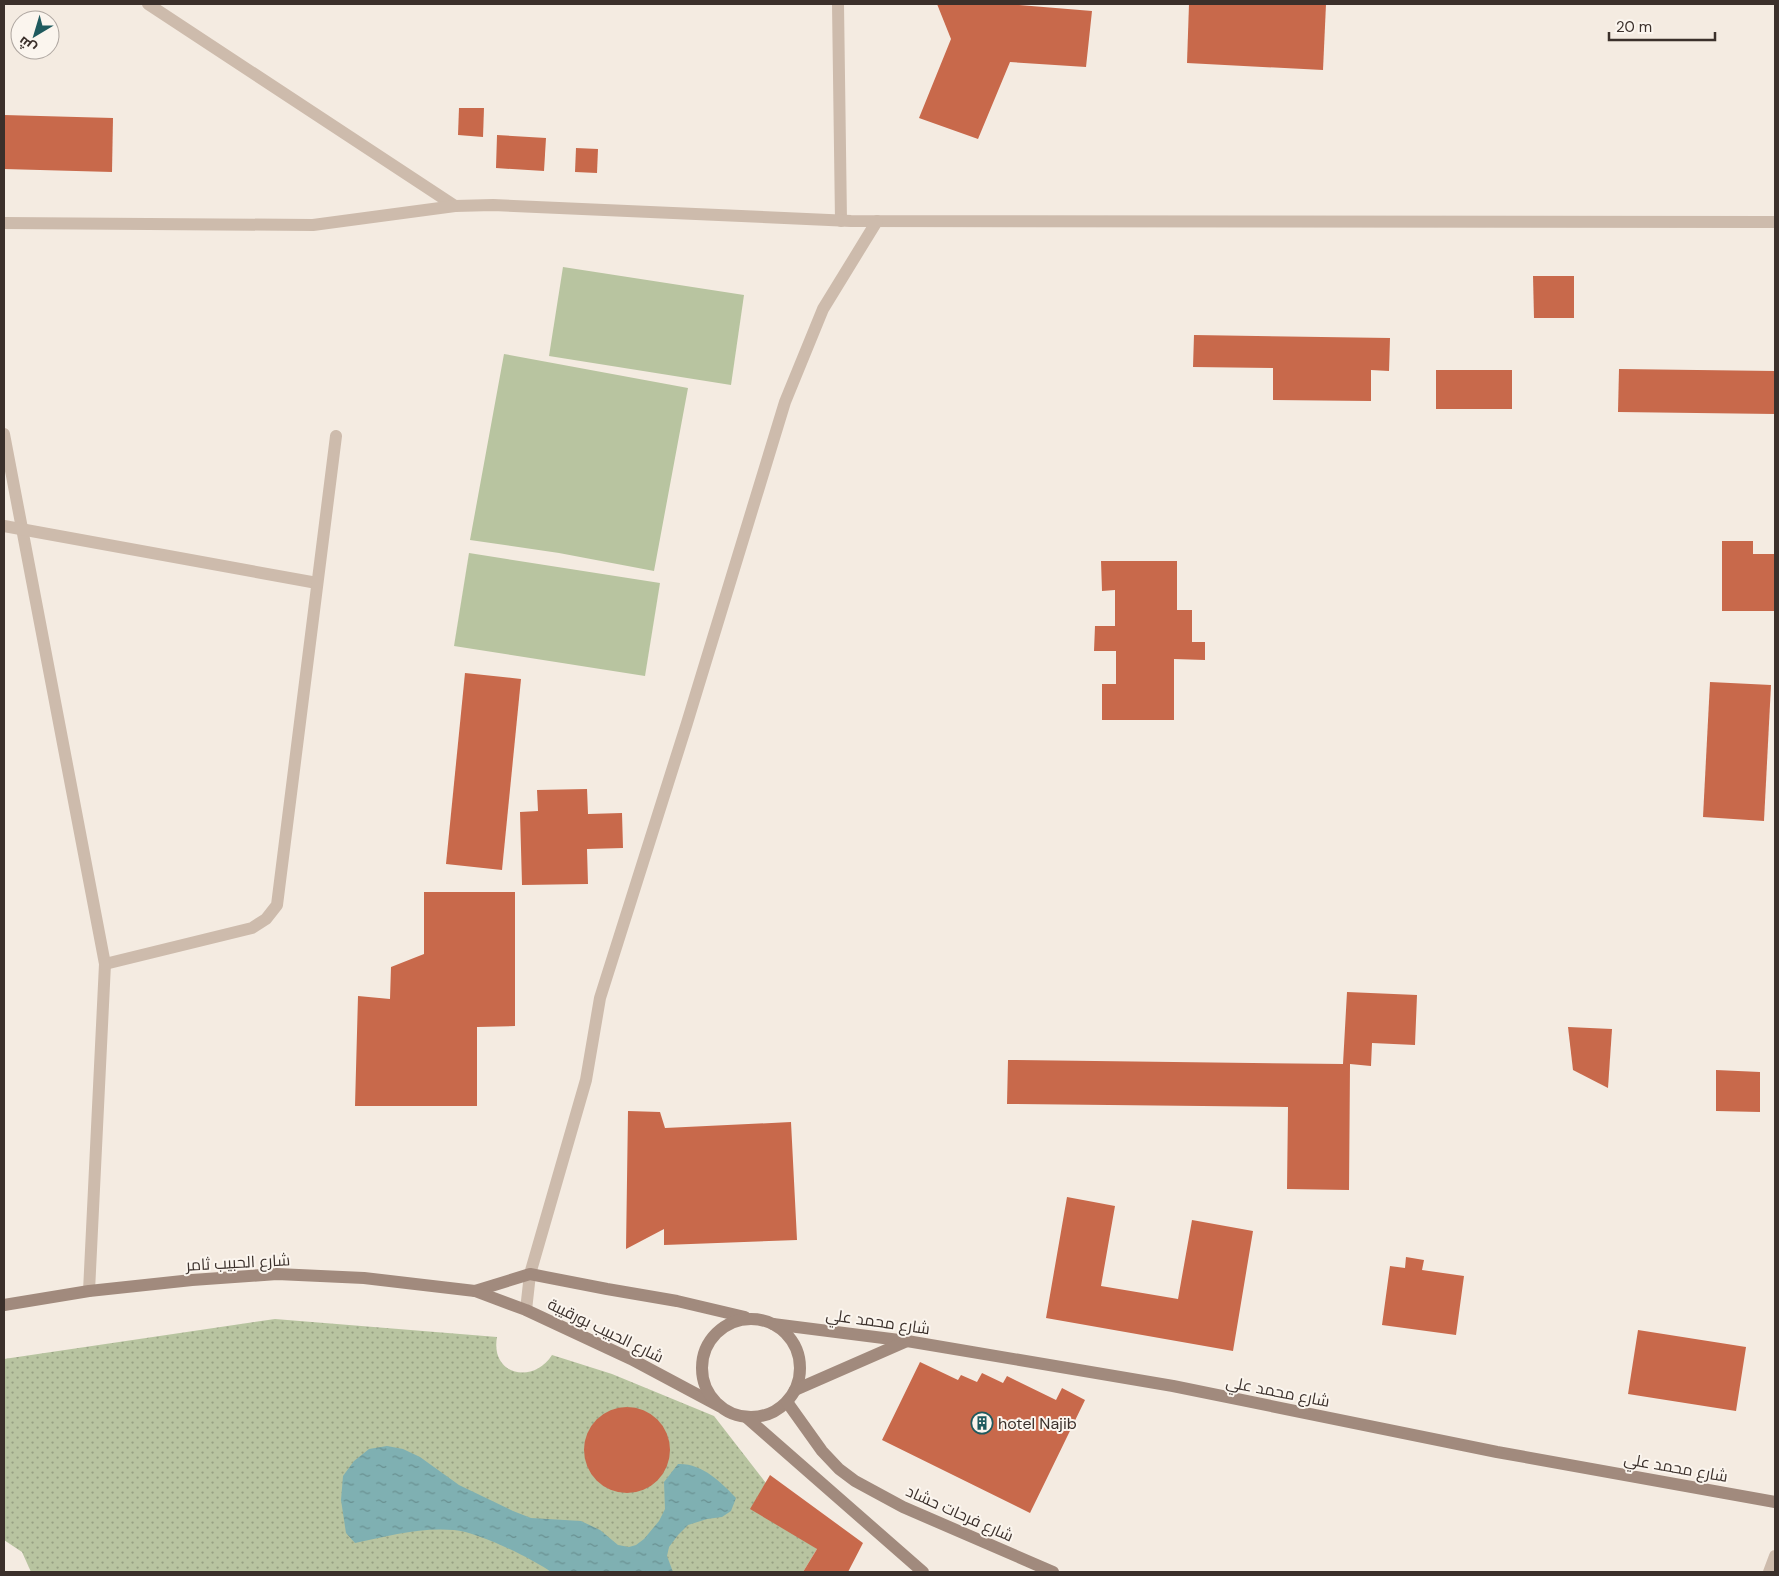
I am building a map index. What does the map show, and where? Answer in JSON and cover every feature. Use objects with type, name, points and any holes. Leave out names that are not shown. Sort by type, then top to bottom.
[{"type":"street","points":[[148,4],[455,206]]},
{"type":"street","points":[[838,4],[841,220]]},
{"type":"street","points":[[4,223],[313,225],[455,206],[493,205],[877,221],[1775,222]]},
{"type":"street","points":[[526,1310],[530,1274],[586,1080],[600,998],[710,651],[785,402],[823,309],[877,221]]},
{"type":"street","points":[[4,434],[105,964],[89,1291]]},
{"type":"street","points":[[105,964],[252,928],[266,919],[277,906],[336,436]]},
{"type":"street","points":[[4,526],[317,583]]},
{"type":"street","name":"شارع الحبيب ثامر","points":[[4,1305],[89,1291],[192,1280],[278,1274],[364,1278],[475,1291]]},
{"type":"street","points":[[475,1291],[530,1274],[677,1300],[763,1320],[773,1324],[785,1333],[794,1345],[800,1360],[800,1375],[795,1390],[787,1402],[761,1416],[746,1417],[732,1413],[719,1406],[711,1396],[703,1380],[701,1362],[704,1350],[718,1330],[728,1323],[752,1318]]},
{"type":"street","name":"شارع الحبيب بورقيبة","points":[[475,1291],[526,1310],[631,1359],[719,1406]]},
{"type":"street","name":"شارع محمد علي","points":[[773,1324],[907,1341],[1173,1386],[1497,1452],[1775,1502]]},
{"type":"street","points":[[795,1390],[907,1341]]},
{"type":"street","name":"شارع فرحات حشاد","points":[[787,1402],[822,1451],[839,1469],[855,1480],[929,1519],[1053,1572]]},
{"type":"street","points":[[746,1417],[907,1560],[923,1572]]},
{"type":"street","points":[[1769,1572],[1775,1556]]},
{"type":"street","points":[[907,1560],[914,1572]]},
{"type":"green space","points":[[563,267],[744,295],[731,385],[549,356]]},
{"type":"green space","points":[[504,354],[688,388],[654,571],[559,553],[470,540]]},
{"type":"green space","points":[[469,553],[660,583],[645,676],[454,646]]},
{"type":"green space","points":[[275,1319],[497,1337],[497,1350],[500,1360],[506,1367],[515,1372],[524,1373],[534,1370],[544,1364],[552,1355],[612,1374],[714,1416],[817,1549],[803,1572],[31,1572],[22,1552],[4,1540],[4,1359]]},
{"type":"water","points":[[387,1446],[403,1449],[420,1457],[459,1485],[513,1511],[531,1518],[581,1521],[600,1530],[618,1545],[629,1547],[636,1545],[644,1539],[659,1521],[665,1509],[664,1482],[678,1464],[703,1470],[736,1498],[731,1511],[722,1517],[688,1525],[678,1535],[669,1547],[667,1556],[673,1572],[551,1572],[504,1546],[476,1535],[454,1530],[417,1531],[355,1543],[346,1533],[341,1500],[343,1476],[354,1461],[369,1449]]},
{"type":"building","points":[[937,4],[1006,4],[1092,11],[1086,67],[1010,62],[978,139],[919,118],[951,39]]},
{"type":"building","points":[[1189,4],[1326,4],[1323,70],[1187,63]]},
{"type":"building","points":[[459,108],[484,108],[483,137],[458,135]]},
{"type":"building","points":[[4,115],[113,118],[112,172],[4,169]]},
{"type":"building","points":[[497,135],[546,138],[544,171],[496,168]]},
{"type":"building","points":[[576,148],[598,149],[597,173],[575,172]]},
{"type":"building","points":[[1533,276],[1574,276],[1574,318],[1534,318]]},
{"type":"building","points":[[1194,335],[1390,338],[1389,371],[1371,370],[1371,401],[1273,400],[1273,368],[1193,367]]},
{"type":"building","points":[[1619,369],[1775,371],[1775,414],[1618,412]]},
{"type":"building","points":[[1436,370],[1512,370],[1512,409],[1436,409]]},
{"type":"building","points":[[1722,541],[1753,541],[1753,554],[1775,554],[1775,611],[1722,611]]},
{"type":"building","points":[[1101,561],[1177,561],[1177,610],[1192,610],[1192,642],[1205,642],[1205,660],[1174,659],[1174,720],[1102,720],[1102,684],[1116,684],[1116,651],[1094,651],[1095,626],[1115,626],[1115,590],[1102,591]]},
{"type":"building","points":[[465,673],[521,679],[502,870],[446,864]]},
{"type":"building","points":[[1710,682],[1771,685],[1764,821],[1703,817]]},
{"type":"building","points":[[587,789],[588,814],[622,813],[623,848],[587,849],[588,884],[522,885],[520,812],[538,811],[537,790]]},
{"type":"building","points":[[424,892],[515,892],[515,1026],[477,1027],[477,1106],[355,1106],[358,996],[390,999],[391,967],[424,954]]},
{"type":"building","points":[[1347,992],[1417,995],[1415,1045],[1372,1043],[1371,1066],[1350,1064],[1349,1190],[1287,1189],[1288,1107],[1007,1104],[1008,1060],[1343,1064]]},
{"type":"building","points":[[1568,1027],[1612,1029],[1608,1088],[1573,1070]]},
{"type":"building","points":[[1716,1070],[1760,1072],[1760,1112],[1716,1111]]},
{"type":"building","points":[[628,1111],[660,1112],[665,1128],[791,1122],[797,1240],[664,1245],[664,1229],[626,1249]]},
{"type":"building","points":[[1067,1197],[1115,1206],[1101,1286],[1178,1299],[1192,1220],[1253,1231],[1233,1351],[1046,1318]]},
{"type":"building","points":[[1406,1257],[1424,1260],[1422,1270],[1464,1276],[1456,1335],[1382,1325],[1390,1266],[1405,1268]]},
{"type":"building","points":[[1638,1330],[1746,1347],[1736,1411],[1628,1394]]},
{"type":"building","name":"hotel Najib","points":[[920,1362],[958,1380],[961,1375],[977,1382],[982,1373],[1003,1383],[1007,1376],[1056,1400],[1062,1388],[1085,1400],[1030,1513],[882,1440]]},
{"type":"building","points":[[619,1407],[635,1407],[644,1410],[658,1419],[667,1433],[670,1450],[667,1467],[658,1481],[644,1490],[635,1493],[619,1493],[603,1486],[591,1474],[584,1458],[584,1442],[591,1426],[603,1414]]},
{"type":"building","points":[[770,1475],[863,1543],[848,1572],[803,1572],[817,1549],[750,1509]]},
{"type":"place","name":"hotel Najib","points":[[982,1423]]}]
